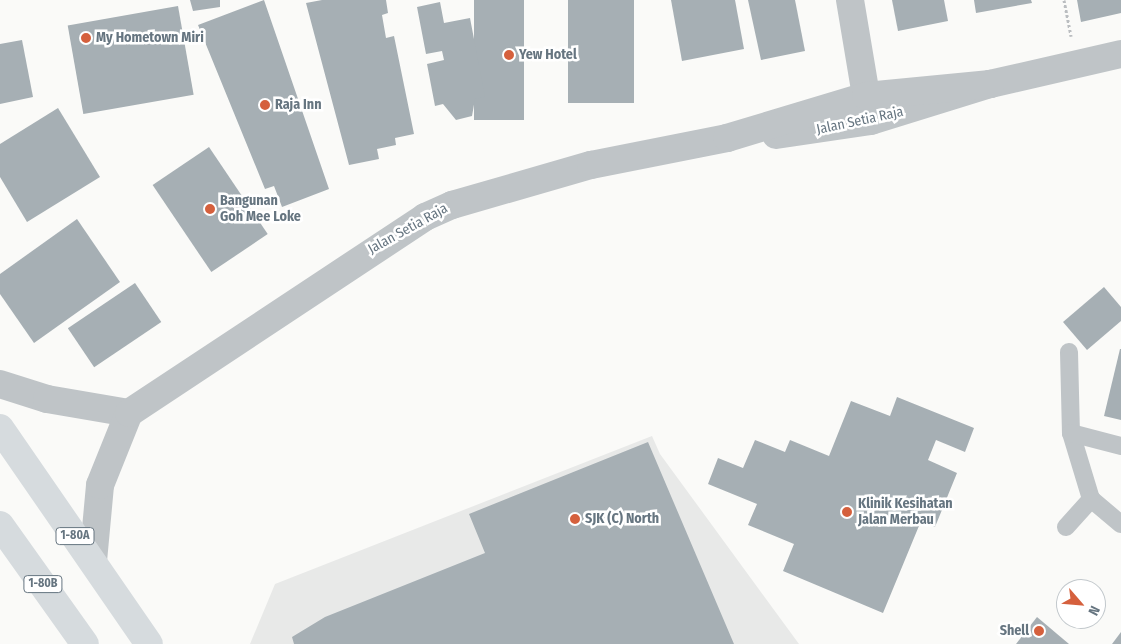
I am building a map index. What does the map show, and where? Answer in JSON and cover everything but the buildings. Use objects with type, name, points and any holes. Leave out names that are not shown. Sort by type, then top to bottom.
[{"type":"highway","name":"1-80A","points":[[0,428],[93,560],[149,644]]},
{"type":"highway","name":"1-80B","points":[[0,525],[85,644]]},
{"type":"street","points":[[850,0],[866,96]]},
{"type":"street","name":"Jalan Setia Raja","points":[[727,138],[819,132],[932,105],[990,84],[1121,54]]},
{"type":"street","name":"Jalan Setia Raja","points":[[129,413],[391,236],[452,204],[591,165],[727,138],[866,96],[990,84]]},
{"type":"street","points":[[866,96],[900,107],[932,105]]},
{"type":"street","points":[[819,132],[850,112],[866,96]]},
{"type":"street","points":[[0,384],[47,399],[129,413],[100,485],[93,560]]},
{"type":"lane","points":[[1069,352],[1071,433],[1091,499],[1121,524]]},
{"type":"lane","points":[[1071,433],[1121,446]]},
{"type":"lane","points":[[1066,528],[1091,499]]},
{"type":"path","points":[[1064,0],[1076,63]]},
{"type":"shaded area","name":"SJK (C) North","points":[[652,436],[660,454],[799,644],[250,644],[275,584]]},
{"type":"place","name":"My Hometown Miri","points":[[86,38]]},
{"type":"place","name":"Yew Hotel","points":[[509,55]]},
{"type":"place","name":"Raja Inn","points":[[265,105]]},
{"type":"place","name":"Bangunan Goh Mee Loke","points":[[210,209]]},
{"type":"place","name":"Klinik Kesihatan Jalan Merbau","points":[[847,512]]},
{"type":"place","name":"SJK (C) North","points":[[575,519]]},
{"type":"place","name":"Shell","points":[[1039,631]]}]
